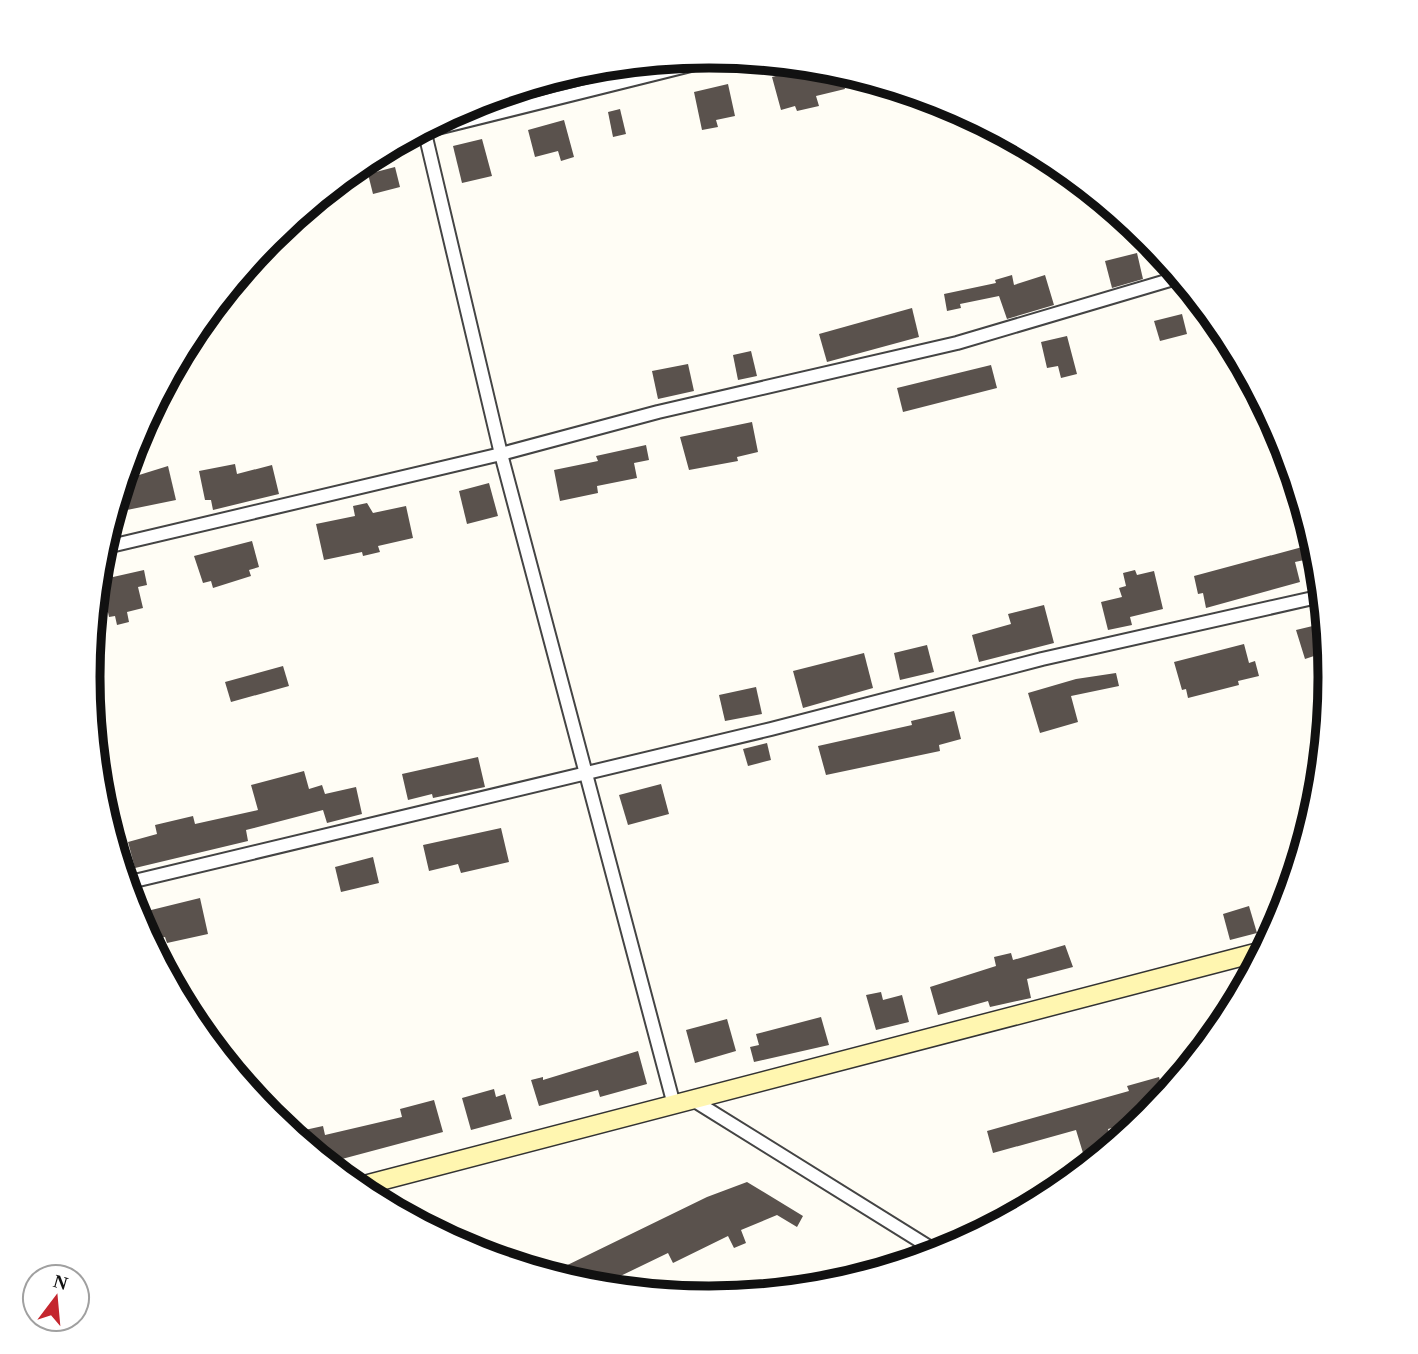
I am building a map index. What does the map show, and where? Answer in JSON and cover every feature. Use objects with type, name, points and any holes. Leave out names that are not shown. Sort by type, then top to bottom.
[{"type":"street","points":[[463,121],[670,70]]},
{"type":"street","points":[[423,140],[501,454],[674,1105]]},
{"type":"street","points":[[115,545],[501,454],[658,412],[957,343],[1170,280]]},
{"type":"street","points":[[136,881],[1042,659],[1313,598]]},
{"type":"street","points":[[371,1183],[1251,954]]},
{"type":"street","points":[[693,1100],[926,1245]]},
{"type":"building","points":[[788,73],[843,84],[845,89],[816,96],[819,106],[797,111],[795,106],[781,110],[772,77]]},
{"type":"building","points":[[728,84],[735,116],[716,120],[718,127],[702,130],[694,92]]},
{"type":"building","points":[[620,109],[626,134],[613,137],[608,112]]},
{"type":"building","points":[[564,120],[574,157],[561,161],[558,151],[535,157],[528,130]]},
{"type":"building","points":[[482,139],[492,176],[462,183],[453,146]]},
{"type":"building","points":[[395,167],[400,187],[373,194],[368,174]]},
{"type":"building","points":[[1137,253],[1143,279],[1112,288],[1105,261]]},
{"type":"building","points":[[1012,275],[1014,285],[1045,275],[1054,305],[1007,319],[999,296],[960,304],[961,308],[947,311],[944,294],[996,283],[995,280]]},
{"type":"building","points":[[912,308],[919,337],[827,362],[819,334]]},
{"type":"building","points":[[1182,314],[1187,334],[1160,341],[1154,321]]},
{"type":"building","points":[[1067,336],[1077,374],[1061,378],[1058,366],[1047,368],[1041,342]]},
{"type":"building","points":[[751,351],[757,376],[738,380],[733,355]]},
{"type":"building","points":[[688,364],[694,391],[658,399],[652,371]]},
{"type":"building","points":[[991,365],[997,388],[903,412],[897,388]]},
{"type":"building","points":[[752,422],[758,452],[737,457],[738,461],[689,470],[680,437]]},
{"type":"building","points":[[646,445],[649,460],[634,463],[637,478],[597,486],[598,493],[560,501],[554,470],[598,461],[596,456]]},
{"type":"building","points":[[235,464],[237,474],[272,465],[279,494],[213,510],[211,500],[205,500],[199,471]]},
{"type":"building","points":[[168,466],[176,500],[127,510],[126,504],[135,476]]},
{"type":"building","points":[[489,483],[498,516],[467,524],[459,491]]},
{"type":"building","points":[[367,503],[373,513],[406,506],[413,538],[378,546],[380,552],[363,556],[362,552],[324,560],[316,524],[355,516],[353,506]]},
{"type":"building","points":[[252,541],[259,567],[249,570],[251,576],[213,588],[211,581],[203,583],[194,556]]},
{"type":"building","points":[[1303,547],[1306,560],[1295,562],[1300,582],[1206,608],[1203,593],[1198,594],[1194,576]]},
{"type":"building","points":[[111,566],[113,577],[144,570],[147,585],[138,587],[143,608],[127,612],[129,622],[117,625],[115,616],[109,617],[105,598]]},
{"type":"building","points":[[1135,570],[1137,575],[1154,571],[1163,609],[1130,617],[1132,625],[1108,630],[1101,602],[1122,597],[1119,588],[1126,586],[1123,573]]},
{"type":"building","points":[[1044,605],[1054,643],[979,662],[972,635],[1011,624],[1008,614]]},
{"type":"building","points":[[1315,625],[1317,663],[1314,656],[1305,659],[1296,630]]},
{"type":"building","points":[[1244,644],[1249,663],[1255,661],[1259,676],[1238,681],[1239,685],[1188,698],[1186,689],[1182,690],[1174,662]]},
{"type":"building","points":[[927,645],[934,672],[900,680],[894,653]]},
{"type":"building","points":[[864,653],[873,688],[803,708],[793,671]]},
{"type":"building","points":[[283,666],[289,686],[231,702],[225,682]]},
{"type":"building","points":[[1116,673],[1119,686],[1071,696],[1078,722],[1040,733],[1028,693],[1076,679]]},
{"type":"building","points":[[756,687],[762,714],[725,721],[719,695]]},
{"type":"building","points":[[954,711],[961,739],[939,745],[940,751],[826,775],[818,746],[912,725],[911,721]]},
{"type":"building","points":[[767,743],[771,760],[748,766],[743,749]]},
{"type":"building","points":[[478,757],[485,787],[433,798],[432,794],[408,800],[402,774]]},
{"type":"building","points":[[304,771],[309,789],[322,785],[325,794],[356,787],[362,814],[327,823],[323,810],[246,830],[248,841],[135,868],[128,842],[157,834],[155,825],[193,816],[195,824],[258,810],[251,785]]},
{"type":"building","points":[[661,784],[669,814],[628,825],[619,795]]},
{"type":"building","points":[[501,828],[509,862],[461,873],[458,864],[429,871],[423,845]]},
{"type":"building","points":[[373,857],[379,883],[341,892],[335,867]]},
{"type":"building","points":[[200,898],[208,934],[167,943],[165,937],[159,938],[147,911]]},
{"type":"building","points":[[1249,906],[1257,933],[1230,940],[1223,914]]},
{"type":"building","points":[[1065,945],[1073,967],[1027,979],[1031,998],[990,1007],[988,1001],[938,1015],[930,987],[996,966],[994,957],[1011,953],[1013,960]]},
{"type":"building","points":[[881,992],[883,1000],[902,995],[909,1022],[876,1030],[866,995]]},
{"type":"building","points":[[821,1017],[829,1045],[754,1062],[750,1047],[759,1045],[756,1034]]},
{"type":"building","points":[[727,1019],[736,1051],[695,1063],[686,1030]]},
{"type":"building","points":[[638,1051],[647,1084],[600,1097],[598,1090],[539,1106],[531,1080],[543,1077],[543,1080]]},
{"type":"building","points":[[1159,1077],[1161,1084],[1119,1126],[1108,1129],[1110,1135],[1084,1157],[1076,1130],[993,1153],[987,1131],[1129,1091],[1127,1086]]},
{"type":"building","points":[[494,1089],[496,1097],[505,1094],[512,1119],[471,1130],[462,1098]]},
{"type":"building","points":[[434,1100],[443,1132],[338,1160],[303,1130],[323,1126],[325,1135],[402,1117],[400,1109]]},
{"type":"building","points":[[747,1182],[803,1216],[797,1227],[777,1215],[741,1230],[746,1243],[734,1248],[728,1236],[673,1263],[668,1253],[615,1278],[562,1268],[707,1197]]}]
